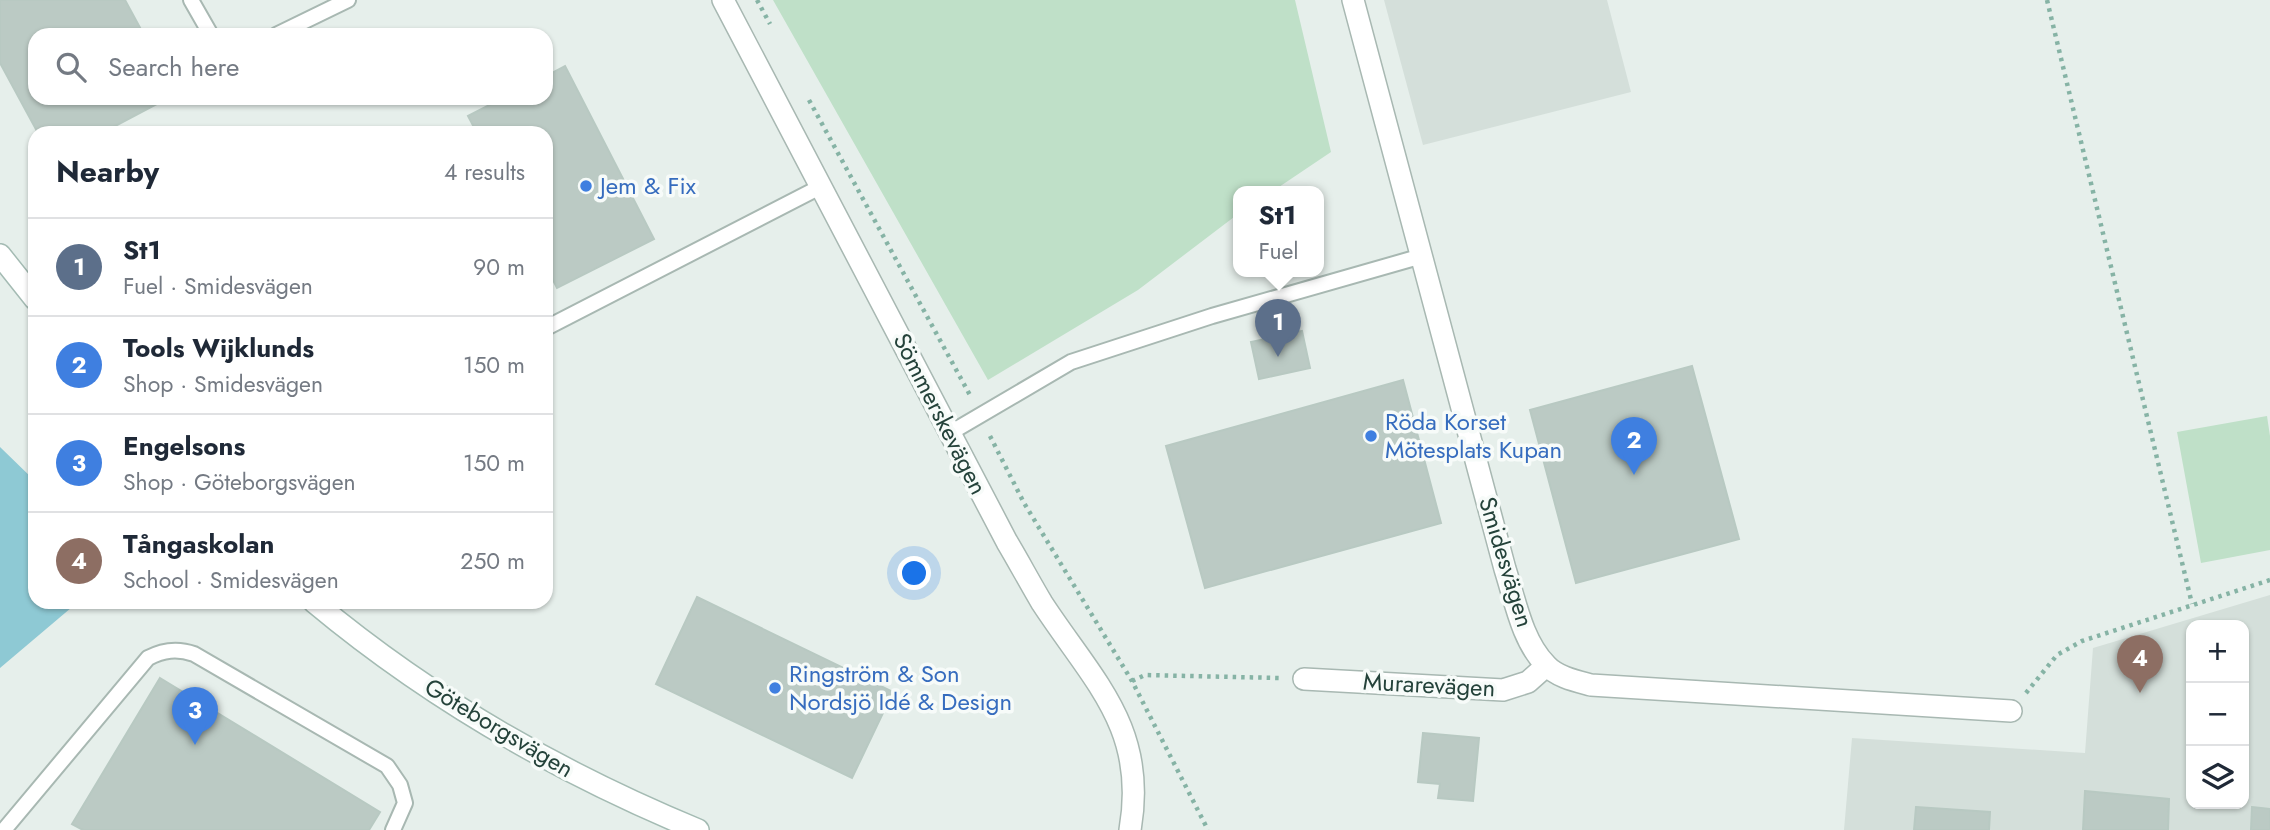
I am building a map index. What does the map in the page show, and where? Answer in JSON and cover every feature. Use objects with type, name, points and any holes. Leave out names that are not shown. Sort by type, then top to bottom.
[{"type":"street","name":"Sömmerskevägen","points":[[723,0],[950,433],[1042,602],[1112,704],[1129,751],[1135,797],[1129,830]]},
{"type":"street","name":"Smidesvägen","points":[[1353,0],[1505,569],[1525,632],[1546,666]]},
{"type":"street","points":[[0,255],[28,290]]},
{"type":"street","name":"Göteborgsvägen","points":[[323,609],[441,697],[616,796],[698,830]]},
{"type":"street","points":[[1546,666],[1567,678],[1614,687],[2011,711]]},
{"type":"street","name":"Murarevägen","points":[[1304,678],[1503,690],[1528,682],[1546,666]]},
{"type":"lane","points":[[191,0],[207,28]]},
{"type":"lane","points":[[290,28],[348,0]]},
{"type":"lane","points":[[553,324],[822,186]]},
{"type":"lane","points":[[950,433],[1071,362],[1225,312],[1422,256]]},
{"type":"lane","points":[[4,830],[148,658],[160,651],[183,650],[387,766],[400,785],[405,803],[393,830]]},
{"type":"path","points":[[2047,0],[2192,604]]},
{"type":"path","points":[[2011,711],[2057,655],[2082,641],[2270,580]]},
{"type":"path","points":[[1132,681],[1145,675],[1304,678]]},
{"type":"shaded area","points":[[1384,0],[1607,0],[1631,92],[1423,145]]},
{"type":"shaded area","points":[[2270,595],[2270,830],[1844,830],[1852,738],[2085,753],[2093,648],[2186,620],[2186,809],[2249,809],[2249,620],[2187,620]]},
{"type":"green space","points":[[773,0],[1295,0],[1331,152],[1280,186],[1233,186],[1233,218],[1138,290],[988,380]]},
{"type":"green space","points":[[2267,416],[2270,436],[2270,550],[2201,563],[2177,432]]},
{"type":"water","points":[[0,447],[28,474],[28,609],[70,609],[0,668]]},
{"type":"building","points":[[0,0],[125,0],[140,28],[28,28],[28,105],[155,105],[115,126],[34,126],[0,63]]},
{"type":"building","name":"Jem & Fix","points":[[565,66],[654,239],[557,288],[553,280],[553,126],[473,126],[468,116],[489,105],[553,105],[553,72]]},
{"type":"building","points":[[1302,331],[1310,368],[1259,379],[1251,342]]},
{"type":"building","points":[[1692,366],[1739,539],[1576,583],[1530,410]]},
{"type":"building","points":[[1403,380],[1441,523],[1205,588],[1166,446]]},
{"type":"building","name":"Ringström & Son Nordsjö Idé & Design","points":[[697,597],[893,692],[852,778],[656,684]]},
{"type":"building","points":[[160,678],[380,812],[369,830],[83,830],[72,824]]},
{"type":"building","points":[[1423,733],[1479,738],[1473,801],[1438,798],[1440,784],[1418,782]]},
{"type":"building","points":[[2085,791],[2169,799],[2168,830],[2083,830]]},
{"type":"building","points":[[1916,807],[1990,812],[1989,830],[1914,830]]},
{"type":"building","points":[[2252,807],[2270,809],[2270,830],[2251,830]]},
{"type":"place","name":"Jem & Fix","points":[[586,186]]},
{"type":"place","name":"St1","points":[[1278,357]]},
{"type":"place","name":"Röda Korset Mötesplats Kupan","points":[[1371,436]]},
{"type":"place","name":"Tools Wijklunds","points":[[1634,475]]},
{"type":"place","name":"Ringström & Son Nordsjö Idé & Design","points":[[775,688]]},
{"type":"place","name":"Tångaskolan","points":[[2140,693]]},
{"type":"place","name":"Engelsons","points":[[195,745]]}]
